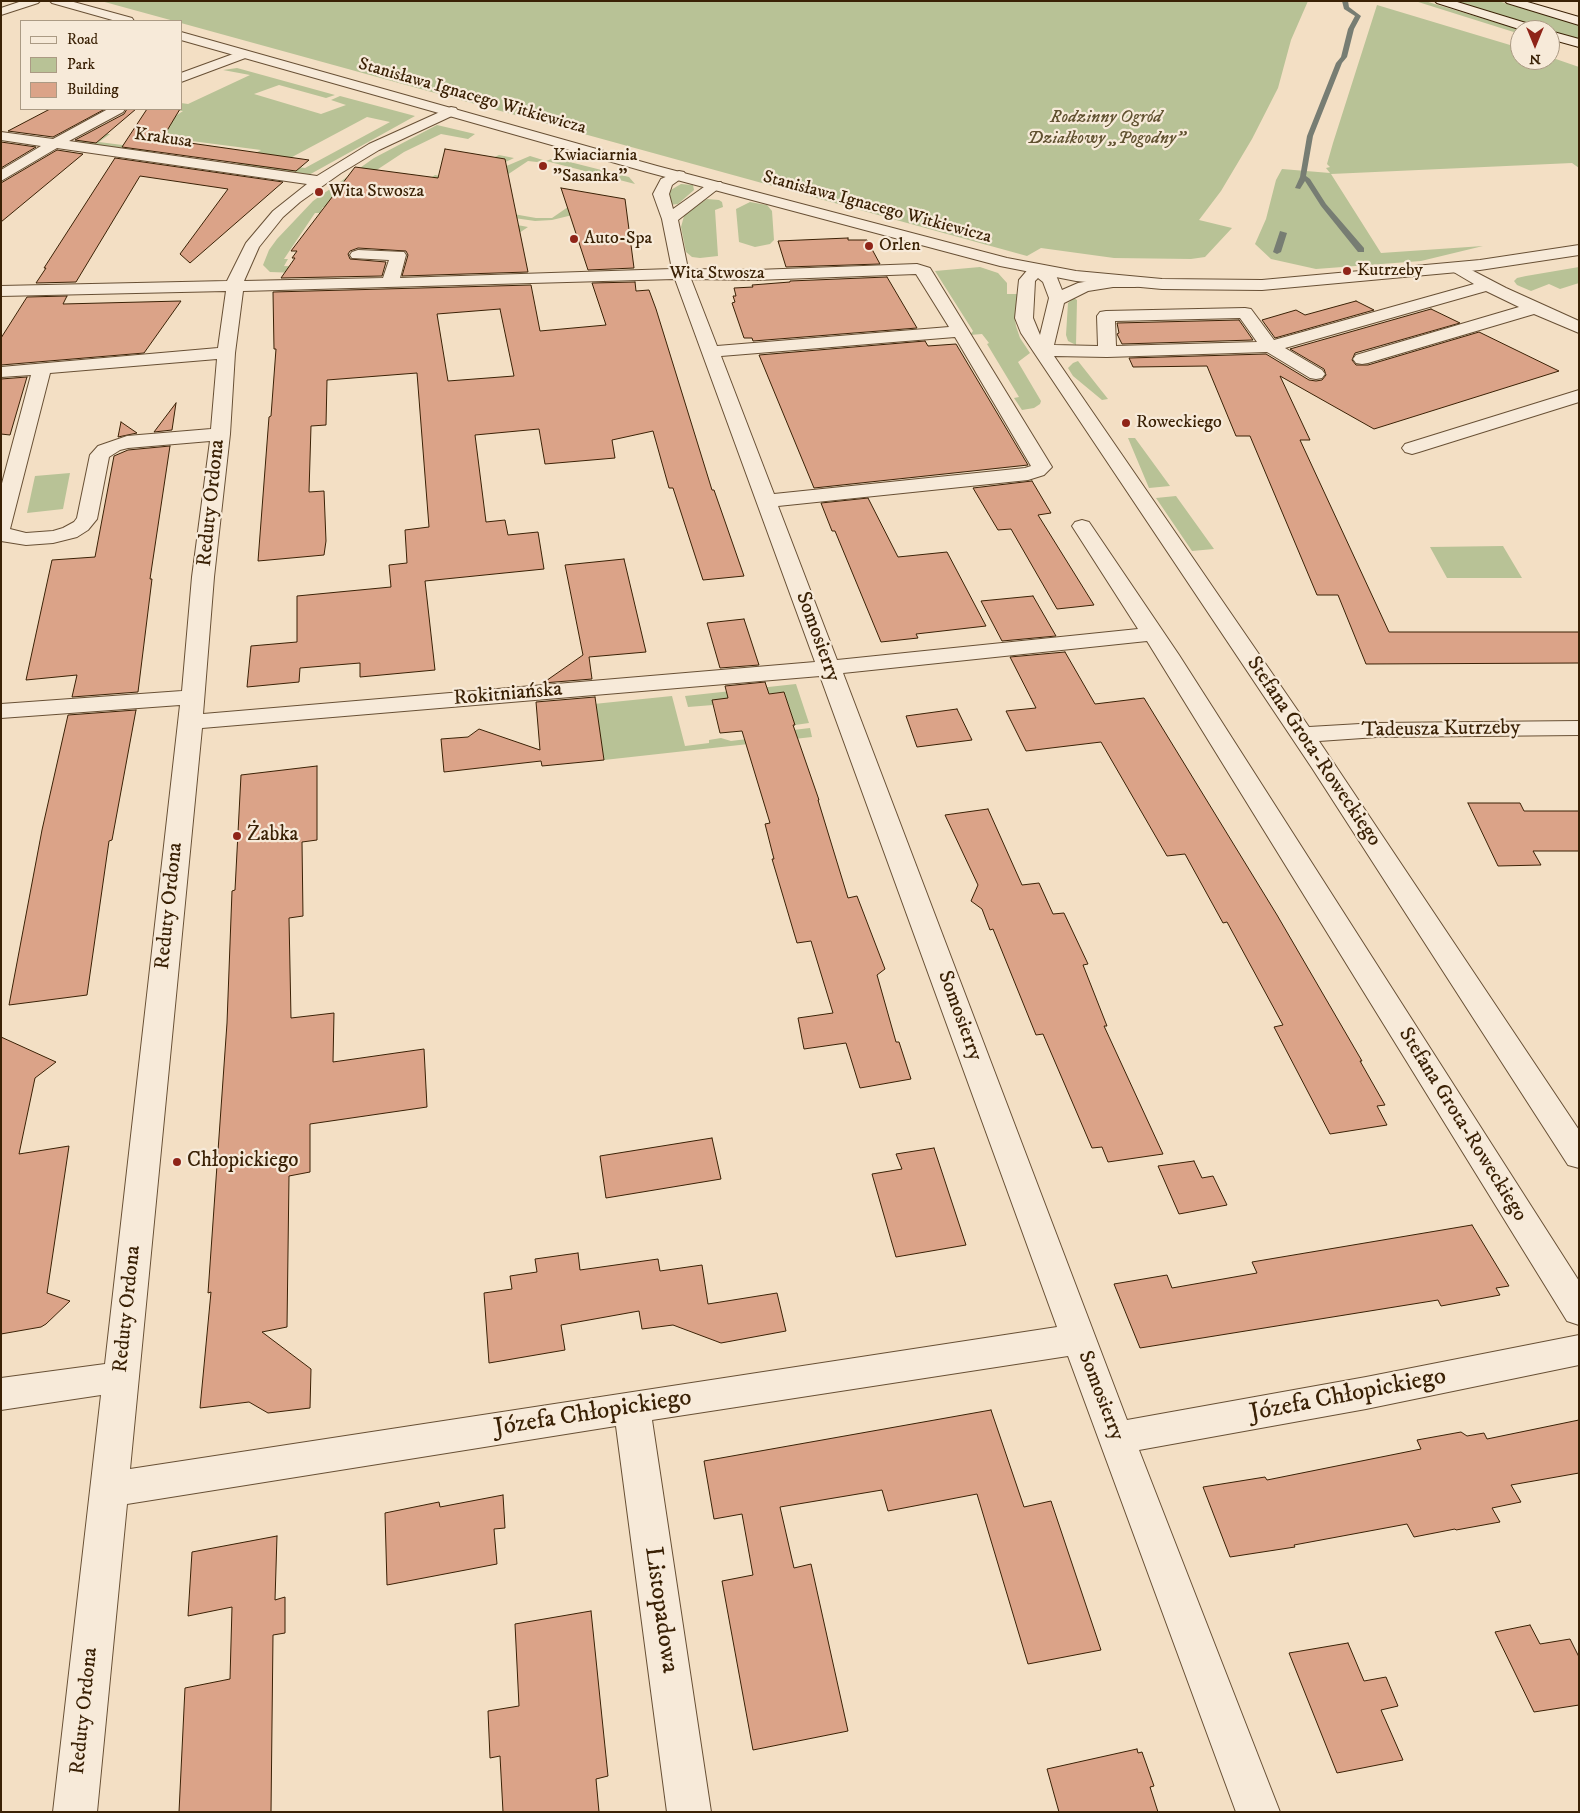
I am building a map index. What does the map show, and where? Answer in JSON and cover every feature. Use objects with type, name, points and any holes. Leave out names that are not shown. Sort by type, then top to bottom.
[{"type":"street","points":[[1,12],[34,1]]},
{"type":"street","points":[[56,1],[124,20]]},
{"type":"street","points":[[1441,1],[1510,22]]},
{"type":"street","points":[[1511,1],[1579,21]]},
{"type":"street","name":"Stanisława Ignacego Witkiewicza","points":[[182,36],[679,175],[1036,270],[1135,282],[1207,286],[1262,285],[1458,268],[1579,250]]},
{"type":"street","points":[[1560,37],[1579,43]]},
{"type":"street","points":[[182,78],[244,54]]},
{"type":"street","points":[[1,177],[56,143],[116,110]]},
{"type":"street","name":"Reduty Ordona","points":[[75,1812],[234,286],[247,254],[265,229],[287,206],[319,181],[382,143],[451,112]]},
{"type":"street","name":"Krakusa","points":[[1,136],[319,181]]},
{"type":"street","name":"Somosierry","points":[[679,175],[666,182],[661,191],[666,211],[670,218],[681,274],[1079,1340],[1258,1812]]},
{"type":"street","points":[[670,218],[716,185]]},
{"type":"street","points":[[358,254],[398,253],[390,283]]},
{"type":"street","points":[[1458,268],[1488,285],[1579,328]]},
{"type":"street","name":"Wita Stwosza","points":[[1,291],[390,283],[681,274],[756,274],[918,269],[924,271],[1042,467],[1028,474],[766,501]]},
{"type":"street","points":[[1036,270],[1050,279],[1057,300],[1047,342],[1043,350],[1108,352],[1270,348],[1488,285]]},
{"type":"street","name":"Stefana Grota-Roweckiego","points":[[1036,270],[1026,283],[1024,315],[1028,329],[1135,490],[1325,768],[1579,1156]]},
{"type":"street","points":[[1057,300],[1069,293],[1091,286],[1113,282],[1135,282]]},
{"type":"street","points":[[1362,360],[1536,308]]},
{"type":"street","points":[[1108,352],[1106,316],[1245,313],[1270,348],[1316,374]]},
{"type":"street","points":[[710,352],[959,331]]},
{"type":"street","points":[[3,372],[226,353]]},
{"type":"street","points":[[1,527],[42,369]]},
{"type":"street","points":[[1412,448],[1579,396]]},
{"type":"street","points":[[1,532],[15,538],[54,537],[70,533],[81,526],[87,519],[100,455],[113,446],[127,442],[220,434]]},
{"type":"street","name":"Stefana Grota-Roweckiego","points":[[1082,526],[1153,634],[1579,1311]]},
{"type":"street","points":[[827,668],[1153,634]]},
{"type":"street","name":"Rokitniańska","points":[[1,711],[191,709],[827,668]]},
{"type":"street","name":"Tadeusza Kutrzeby","points":[[1302,736],[1369,731],[1579,728]]},
{"type":"street","name":"Józefa Chłopickiego","points":[[108,1490],[632,1407],[1079,1340]]},
{"type":"street","name":"Józefa Chłopickiego","points":[[1116,1438],[1366,1393],[1579,1350]]},
{"type":"street","points":[[1,1394],[120,1377]]},
{"type":"street","name":"Listopadowa","points":[[632,1407],[689,1812]]},
{"type":"green space","name":"Rodzinny Ogród Działkowy „Pogodny”","points":[[101,1],[1308,1],[1291,40],[1278,88],[1252,139],[1221,191],[1199,220],[1232,228],[1205,257],[1191,259],[1114,258],[1041,248],[1027,256],[182,23],[182,20],[170,20]]},
{"type":"green space","points":[[1415,1],[1425,1],[1510,27],[1510,31]]},
{"type":"green space","points":[[1450,1],[1498,1],[1579,25],[1579,40],[1560,34],[1560,20],[1513,20]]},
{"type":"green space","points":[[1377,5],[1510,45],[1510,70],[1560,70],[1560,60],[1579,67],[1579,168],[1572,163],[1331,174],[1381,253],[1483,246],[1421,261],[1316,269],[1271,259],[1255,244],[1266,219],[1276,180],[1282,169],[1330,173],[1326,168],[1330,167],[1327,164]]},
{"type":"green space","points":[[237,68],[335,95],[326,98],[279,85],[254,94],[321,114],[346,105],[331,100],[340,96],[415,116],[307,176],[235,165],[261,150],[176,139],[151,152],[80,143],[79,141],[92,133],[110,134],[99,142],[130,146],[183,111],[170,110],[182,110],[182,103],[188,104],[250,75],[223,70]],"holes":[[[367,117],[390,122],[305,168],[279,164]]]},
{"type":"green space","points":[[437,125],[475,134],[468,139],[441,134],[404,152],[360,181],[426,181],[435,175],[451,178],[499,155],[514,158],[489,170],[485,219],[528,227],[519,233],[323,207],[320,213],[315,213],[284,259],[288,259],[284,266],[325,268],[355,275],[270,272],[263,265],[269,250],[277,239],[313,201],[374,158]]},
{"type":"green space","points":[[530,156],[543,160],[537,162],[528,161],[462,205],[536,218],[552,218],[568,207],[589,211],[552,220],[535,221],[445,208],[497,170]]},
{"type":"green space","points":[[554,158],[629,177],[635,184],[546,161]]},
{"type":"green space","points":[[681,184],[693,185],[694,190],[678,204],[670,205],[669,191]]},
{"type":"green space","points":[[707,199],[719,200],[722,202],[723,207],[715,210],[718,256],[692,257],[686,252],[681,227],[687,212]]},
{"type":"green space","points":[[750,202],[767,205],[772,211],[774,240],[770,244],[755,247],[739,242],[736,209]]},
{"type":"green space","points":[[980,267],[998,273],[1007,283],[1007,294],[1018,294],[1016,326],[1020,338],[1030,353],[1018,362],[1041,401],[1034,408],[1022,410],[1014,398],[1019,397],[987,344],[989,343],[982,334],[970,335],[973,331],[935,271]]},
{"type":"green space","points":[[1579,267],[1579,283],[1560,289],[1549,284],[1531,291],[1517,285],[1514,281],[1517,278],[1526,276]]},
{"type":"green space","points":[[1074,298],[1077,300],[1076,345],[1068,341],[1066,335],[1068,303]]},
{"type":"green space","points":[[1078,361],[1108,399],[1102,400],[1073,376],[1068,368]]},
{"type":"green space","points":[[1128,438],[1135,438],[1170,486],[1149,488]]},
{"type":"green space","points":[[70,473],[63,509],[27,513],[35,476]]},
{"type":"green space","points":[[1176,496],[1214,549],[1192,551],[1156,498]]},
{"type":"green space","points":[[1503,546],[1522,578],[1447,578],[1430,547]]},
{"type":"green space","points":[[796,684],[809,723],[795,725],[784,692],[712,700],[713,705],[688,707],[685,696]]},
{"type":"green space","points":[[672,696],[685,746],[709,743],[709,740],[721,738],[731,741],[810,728],[812,737],[604,760],[584,705]]},
{"type":"building","points":[[48,110],[103,110],[53,137],[8,131]]},
{"type":"building","points":[[126,110],[135,110],[96,143],[75,140],[124,114]]},
{"type":"building","points":[[146,110],[179,110],[162,139],[309,160],[296,171],[122,147]]},
{"type":"building","points":[[1,142],[36,147],[1,168]]},
{"type":"building","points":[[445,149],[505,159],[528,272],[402,276],[408,255],[406,251],[358,248],[350,251],[348,254],[350,259],[386,262],[382,276],[281,278],[295,258],[292,258],[297,251],[291,251],[355,167],[438,178]]},
{"type":"building","points":[[57,150],[83,154],[1,222],[1,183]]},
{"type":"building","points":[[115,158],[283,182],[190,263],[180,254],[228,189],[140,176],[76,282],[36,283]]},
{"type":"building","points":[[561,188],[625,199],[634,268],[588,270]]},
{"type":"building","points":[[848,238],[848,240],[867,240],[880,264],[786,267],[778,241]]},
{"type":"building","points":[[887,277],[917,328],[753,341],[752,338],[744,338],[732,303],[735,302],[733,296],[736,296],[734,288],[790,281]]},
{"type":"building","points":[[635,282],[636,291],[649,290],[712,490],[714,490],[744,576],[703,580],[673,488],[669,488],[653,431],[612,440],[615,458],[545,464],[539,429],[475,435],[486,522],[505,520],[508,535],[538,532],[544,569],[425,581],[435,670],[360,677],[360,663],[300,668],[299,682],[247,687],[251,646],[297,642],[297,596],[391,587],[389,565],[407,563],[405,530],[429,527],[417,373],[327,380],[326,425],[311,426],[309,492],[324,491],[326,541],[324,555],[258,561],[276,349],[274,349],[273,292],[531,285],[540,331],[606,325],[592,283]],"holes":[[[500,309],[514,376],[448,381],[437,314]]]},
{"type":"building","points":[[67,296],[63,304],[181,301],[144,353],[1,365],[1,338],[27,297]]},
{"type":"building","points":[[1356,301],[1374,310],[1275,338],[1262,320],[1296,310],[1305,315]]},
{"type":"building","points":[[1431,309],[1460,323],[1355,353],[1352,360],[1356,365],[1368,365],[1479,332],[1559,371],[1374,429],[1280,376],[1310,440],[1300,440],[1389,632],[1579,632],[1579,663],[1366,664],[1338,595],[1317,595],[1250,436],[1236,436],[1207,366],[1133,367],[1129,358],[1266,354],[1309,380],[1316,381],[1322,380],[1326,375],[1324,369],[1290,349]]},
{"type":"building","points":[[1239,320],[1253,340],[1122,344],[1117,334],[1119,333],[1117,323]]},
{"type":"building","points":[[925,341],[928,346],[956,344],[1028,465],[814,488],[759,355]]},
{"type":"building","points":[[27,377],[10,435],[1,434],[1,379]]},
{"type":"building","points":[[176,403],[172,430],[154,432]]},
{"type":"building","points":[[121,422],[137,433],[118,437]]},
{"type":"building","points":[[170,446],[150,579],[152,579],[138,692],[72,697],[77,675],[26,680],[52,560],[95,557],[114,456],[128,450]]},
{"type":"building","points":[[1032,481],[1051,513],[1038,515],[1094,605],[1057,609],[1011,529],[998,530],[973,488]]},
{"type":"building","points":[[868,498],[898,557],[947,552],[986,626],[916,634],[918,638],[881,642],[835,531],[832,531],[821,503]]},
{"type":"building","points":[[624,559],[646,652],[589,657],[592,679],[543,683],[583,655],[565,565]]},
{"type":"building","points":[[1033,596],[1056,636],[1002,641],[981,601]]},
{"type":"building","points":[[744,619],[759,665],[720,668],[707,623]]},
{"type":"building","points":[[1065,652],[1095,704],[1144,698],[1277,915],[1362,1061],[1360,1061],[1385,1105],[1377,1106],[1387,1125],[1330,1134],[1274,1027],[1283,1025],[1227,922],[1223,923],[1185,854],[1167,856],[1101,742],[1026,751],[1006,711],[1036,708],[1010,657]]},
{"type":"building","points":[[765,682],[769,694],[784,692],[848,898],[857,896],[885,969],[877,975],[896,1042],[899,1042],[911,1079],[860,1088],[846,1043],[804,1049],[798,1018],[833,1013],[811,941],[797,943],[772,859],[774,859],[765,824],[770,823],[742,731],[720,733],[712,700],[728,698],[725,686]]},
{"type":"building","points":[[595,697],[604,760],[542,766],[541,761],[444,772],[441,739],[468,737],[479,729],[540,750],[536,702]]},
{"type":"building","points":[[957,709],[972,740],[917,747],[906,716]]},
{"type":"building","points":[[136,710],[112,840],[109,841],[87,995],[9,1005],[42,830],[68,715]]},
{"type":"building","points":[[317,766],[317,840],[302,842],[303,916],[289,918],[291,1018],[334,1013],[333,1062],[424,1049],[427,1107],[310,1124],[310,1172],[289,1176],[287,1327],[262,1332],[311,1369],[310,1408],[268,1413],[249,1402],[200,1408],[211,1292],[208,1293],[227,1023],[232,891],[235,890],[241,775]]},
{"type":"building","points":[[1468,803],[1520,803],[1524,811],[1579,811],[1579,851],[1533,851],[1541,865],[1498,866]]},
{"type":"building","points":[[988,809],[1022,885],[1039,883],[1053,914],[1064,913],[1088,964],[1083,965],[1107,1026],[1104,1026],[1163,1154],[1108,1162],[1102,1147],[1092,1148],[1043,1034],[1036,1035],[993,929],[990,930],[982,909],[971,901],[978,885],[945,815]]},
{"type":"building","points":[[1,1037],[56,1062],[35,1078],[19,1154],[69,1146],[47,1293],[70,1301],[41,1327],[1,1334]]},
{"type":"building","points":[[712,1138],[721,1179],[606,1198],[600,1156]]},
{"type":"building","points":[[934,1148],[966,1245],[896,1257],[872,1174],[902,1169],[896,1154]]},
{"type":"building","points":[[1194,1161],[1202,1178],[1213,1176],[1227,1205],[1179,1214],[1158,1166]]},
{"type":"building","points":[[1472,1225],[1509,1286],[1496,1288],[1500,1295],[1441,1306],[1438,1300],[1140,1348],[1114,1284],[1167,1275],[1172,1288],[1257,1273],[1252,1262]]},
{"type":"building","points":[[578,1253],[580,1270],[658,1259],[660,1271],[702,1265],[708,1304],[777,1293],[786,1331],[721,1343],[673,1325],[642,1329],[639,1311],[561,1325],[565,1350],[489,1363],[484,1293],[512,1289],[510,1276],[537,1272],[535,1259]]},
{"type":"building","points":[[991,1410],[1024,1507],[1051,1501],[1101,1650],[1028,1664],[977,1494],[888,1511],[882,1490],[780,1507],[794,1568],[811,1564],[848,1731],[753,1750],[722,1581],[753,1575],[742,1514],[714,1519],[704,1461]]},
{"type":"building","points":[[1579,1420],[1579,1473],[1511,1485],[1521,1502],[1492,1508],[1500,1522],[1456,1530],[1414,1537],[1407,1524],[1294,1545],[1295,1547],[1230,1557],[1203,1487],[1265,1477],[1267,1480],[1421,1449],[1417,1440],[1461,1432],[1467,1436],[1484,1433],[1487,1439]]},
{"type":"building","points":[[503,1495],[505,1528],[494,1529],[497,1564],[387,1585],[385,1513],[439,1502],[440,1507]]},
{"type":"building","points":[[277,1536],[275,1600],[285,1597],[285,1633],[273,1635],[271,1812],[179,1812],[185,1688],[230,1679],[232,1607],[188,1616],[192,1552]]},
{"type":"building","points":[[591,1611],[608,1776],[596,1779],[599,1812],[503,1812],[500,1756],[490,1758],[488,1711],[519,1706],[515,1624]]},
{"type":"building","points":[[1530,1625],[1540,1644],[1570,1639],[1579,1657],[1579,1705],[1534,1712],[1495,1632]]},
{"type":"building","points":[[1348,1643],[1364,1681],[1386,1677],[1398,1706],[1381,1710],[1403,1760],[1337,1773],[1289,1653]]},
{"type":"building","points":[[1137,1749],[1138,1753],[1142,1752],[1154,1786],[1150,1787],[1158,1812],[1059,1812],[1047,1769]]},
{"type":"waterway","points":[[1303,177],[1310,136],[1339,63],[1344,57],[1351,29],[1358,16],[1346,8],[1345,1]]},
{"type":"waterway","points":[[1298,188],[1303,177]]},
{"type":"waterway","points":[[1303,177],[1308,180],[1323,205],[1361,250]]},
{"type":"waterway","points":[[1277,252],[1283,233]]},
{"type":"place","name":"Kwiaciarnia \"Sasanka\"","points":[[543,166]]},
{"type":"place","name":"Wita Stwosza","points":[[319,192]]},
{"type":"place","name":"Auto-Spa","points":[[574,239]]},
{"type":"place","name":"Orlen","points":[[869,246]]},
{"type":"place","name":"Kutrzeby","points":[[1347,271]]},
{"type":"place","name":"Roweckiego","points":[[1126,423]]},
{"type":"place","name":"Żabka","points":[[237,836]]},
{"type":"place","name":"Chłopickiego","points":[[177,1162]]}]
